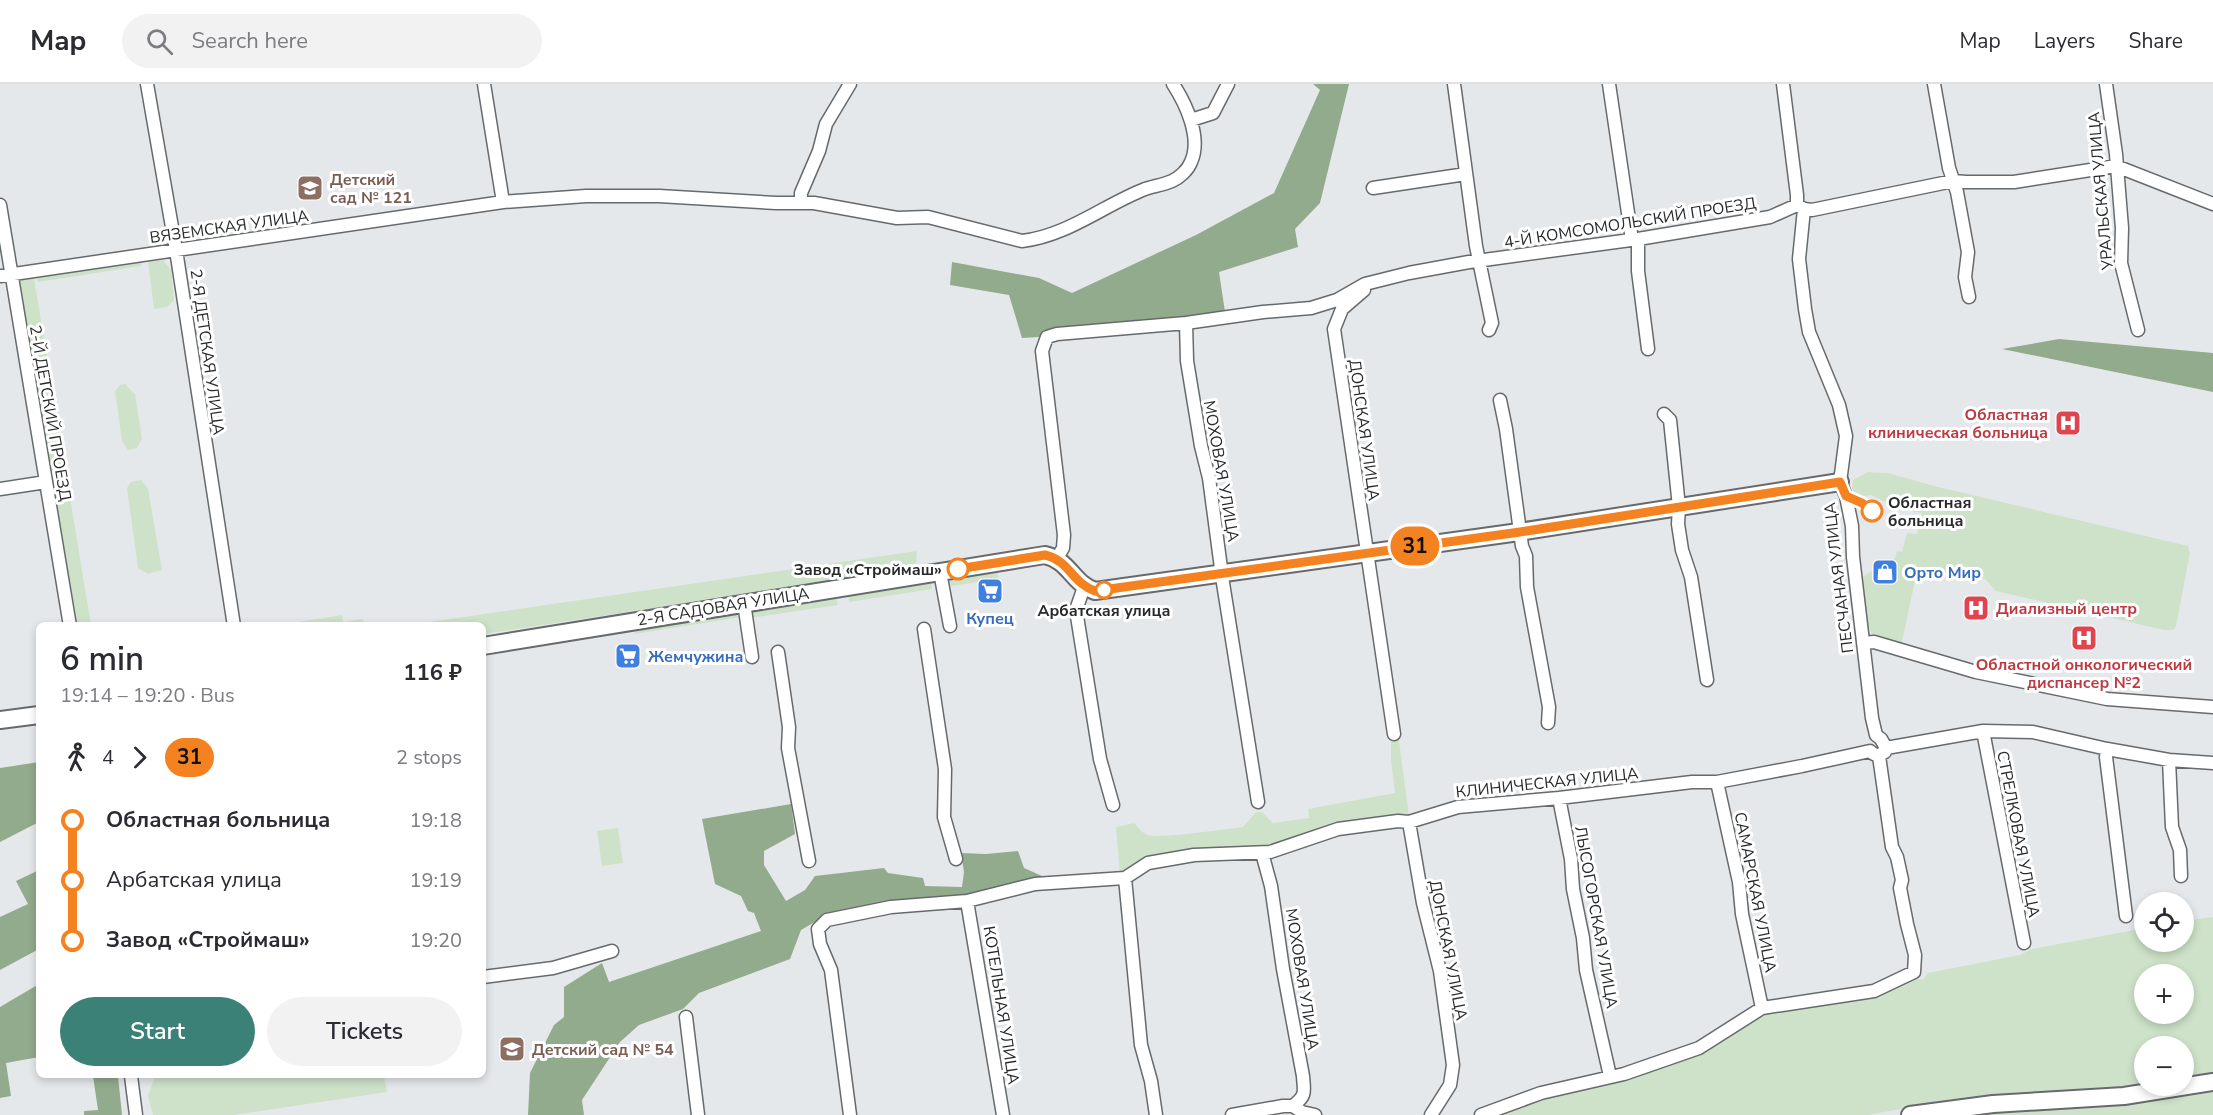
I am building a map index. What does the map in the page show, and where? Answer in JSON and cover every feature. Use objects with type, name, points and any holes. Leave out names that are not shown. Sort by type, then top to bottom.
[{"type":"street","name":"2-Я ДЕТСКАЯ УЛИЦА","points":[[147,84],[176,250],[233,622]]},
{"type":"street","points":[[484,84],[503,202]]},
{"type":"street","points":[[801,203],[801,192],[819,151],[826,124],[850,84]]},
{"type":"street","points":[[1173,84],[1186,105],[1191,120],[1213,113],[1228,84]]},
{"type":"street","points":[[1454,84],[1479,261],[1492,322],[1490,330]]},
{"type":"street","points":[[1609,84],[1635,239],[1648,349]]},
{"type":"street","name":"ПЕСЧАНАЯ УЛИЦА","points":[[1762,1008],[1874,992],[1914,972],[1915,955],[1906,924],[1898,857],[1892,848],[1878,751],[1881,739],[1876,735],[1863,643],[1851,519],[1840,482],[1846,436],[1839,405],[1809,332],[1807,320],[1799,259],[1800,207],[1783,84]]},
{"type":"street","points":[[1934,84],[1948,168],[1953,181],[1968,252],[1965,278],[1969,297]]},
{"type":"street","name":"УРАЛЬСКАЯ УЛИЦА","points":[[2106,84],[2122,228],[2121,263],[2138,330]]},
{"type":"street","name":"ВЯЗЕМСКАЯ УЛИЦА","points":[[5,275],[503,202],[586,196],[659,196],[814,203],[897,218],[928,217],[1022,241],[1036,239],[1100,213],[1144,190],[1173,181],[1184,173],[1192,161],[1194,141],[1191,120]]},
{"type":"street","points":[[2116,166],[2213,204]]},
{"type":"street","name":"4-Й КОМСОМОЛЬСКИЙ ПРОЕЗД","points":[[1057,558],[1064,548],[1064,535],[1042,363],[1042,351],[1047,337],[1057,334],[1185,323],[1311,308],[1337,300],[1365,284],[1409,273],[1770,217],[1800,207],[1812,210],[1953,181],[2014,182],[2116,166]]},
{"type":"street","points":[[1373,188],[1466,174]]},
{"type":"street","name":"2-Й ДЕТСКИЙ ПРОЕЗД","points":[[0,205],[5,275],[46,482],[69,622]]},
{"type":"street","name":"ДОНСКАЯ УЛИЦА","points":[[1365,284],[1364,290],[1342,309],[1334,329],[1394,734]]},
{"type":"street","name":"МОХОВАЯ УЛИЦА","points":[[1185,323],[1187,361],[1201,446],[1209,478],[1258,802]]},
{"type":"street","points":[[1500,400],[1520,532],[1526,556],[1527,587],[1549,707],[1548,723]]},
{"type":"street","points":[[1664,414],[1670,420],[1679,507],[1678,524],[1682,550],[1691,577],[1707,680]]},
{"type":"street","points":[[0,489],[46,482]]},
{"type":"street","points":[[1057,558],[1084,587],[1095,591],[1520,532],[1840,482]]},
{"type":"street","name":"2-Я САДОВАЯ УЛИЦА","points":[[486,646],[1045,555],[1057,558]]},
{"type":"street","points":[[940,572],[950,626]]},
{"type":"street","points":[[1084,587],[1076,610],[1100,759],[1113,805]]},
{"type":"street","points":[[744,603],[752,657]]},
{"type":"street","points":[[924,629],[945,769],[944,817],[956,859]]},
{"type":"street","points":[[1863,643],[1874,642],[1976,672],[2107,699],[2213,707]]},
{"type":"street","points":[[778,652],[789,727],[788,748],[809,861]]},
{"type":"street","points":[[0,720],[36,715]]},
{"type":"street","name":"КЛИНИЧЕСКАЯ УЛИЦА","points":[[850,1115],[831,970],[820,944],[818,929],[826,920],[891,907],[967,901],[1035,884],[1125,878],[1148,863],[1194,855],[1262,854],[1338,830],[1398,820],[1409,822],[1458,807],[1692,782],[1718,782],[1983,731],[2033,732],[2169,760],[2213,763]]},
{"type":"street","name":"СТРЕЛКОВАЯ УЛИЦА","points":[[1983,731],[2024,943]]},
{"type":"street","points":[[2107,749],[2107,768],[2127,915]]},
{"type":"street","points":[[2169,760],[2172,827],[2180,850],[2181,876]]},
{"type":"street","name":"САМАРСКАЯ УЛИЦА","points":[[1718,782],[1762,1008]]},
{"type":"street","name":"ЛЫСОГОРСКАЯ УЛИЦА","points":[[1559,798],[1571,859],[1573,889],[1586,970],[1610,1076]]},
{"type":"street","name":"ДОНСКАЯ УЛИЦА","points":[[1409,822],[1423,903],[1440,971],[1453,1065],[1450,1085],[1431,1115]]},
{"type":"street","name":"МОХОВАЯ УЛИЦА","points":[[1262,854],[1271,886],[1283,969],[1303,1076],[1303,1098],[1293,1106]]},
{"type":"street","points":[[1125,878],[1141,1045],[1151,1081],[1156,1115]]},
{"type":"street","name":"КОТЕЛЬНАЯ УЛИЦА","points":[[967,901],[1003,1115]]},
{"type":"street","points":[[486,977],[553,968],[612,951]]},
{"type":"street","points":[[1481,1115],[1541,1092],[1624,1074],[1700,1048],[1762,1008]]},
{"type":"street","points":[[686,1017],[698,1115]]},
{"type":"street","points":[[131,1078],[136,1115]]},
{"type":"street","points":[[1910,1115],[1993,1104],[2124,1096],[2213,1082]]},
{"type":"street","points":[[1232,1115],[1283,1106],[1293,1106],[1302,1112],[1315,1115]]},
{"type":"green space","points":[[1313,84],[1349,84],[1320,203],[1295,229],[1298,247],[1219,272],[1225,312],[1173,319],[1055,328],[1039,337],[1022,338],[1009,295],[950,285],[952,262],[1039,278],[1072,293],[1196,235],[1274,193],[1320,90]]},
{"type":"green space","points":[[163,260],[171,270],[174,300],[167,307],[154,309],[148,261]]},
{"type":"green space","points":[[141,262],[141,266],[38,282],[37,277]]},
{"type":"green space","points":[[34,278],[91,622],[76,622],[20,280]]},
{"type":"green space","points":[[2059,339],[2213,353],[2213,392],[2002,349]]},
{"type":"green space","points":[[125,384],[135,394],[142,439],[137,448],[128,450],[122,441],[115,391],[120,385]]},
{"type":"green space","points":[[1868,472],[1888,473],[2188,546],[2190,553],[2176,626],[2173,630],[2164,630],[1996,591],[1985,579],[1918,567],[1901,646],[1873,637],[1867,622],[1862,577],[1895,558],[1897,551],[1902,552],[1907,533],[1917,534],[1922,513],[1900,509],[1871,495],[1857,497],[1852,489],[1853,480]]},
{"type":"green space","points":[[141,480],[148,489],[162,570],[148,574],[138,568],[127,488],[131,482]]},
{"type":"green space","points":[[917,551],[916,565],[911,569],[486,634],[486,622],[429,622]]},
{"type":"green space","points":[[997,570],[999,579],[951,586],[949,577]]},
{"type":"green space","points":[[931,581],[932,589],[849,602],[848,594]]},
{"type":"green space","points":[[836,598],[838,605],[751,618],[753,612]]},
{"type":"green space","points":[[724,613],[742,617],[634,634],[641,625]]},
{"type":"green space","points":[[342,615],[343,622],[299,622]]},
{"type":"green space","points":[[363,619],[364,622],[343,622]]},
{"type":"green space","points":[[1398,733],[1409,817],[1266,850],[1145,858],[1120,874],[1116,827],[1134,823],[1148,835],[1178,835],[1243,827],[1256,812],[1262,812],[1273,823],[1309,818],[1308,809],[1395,793],[1391,739]]},
{"type":"green space","points":[[36,762],[36,824],[0,842],[0,768]]},
{"type":"green space","points":[[791,804],[795,834],[764,851],[764,865],[786,901],[805,890],[815,876],[884,868],[888,873],[923,878],[925,886],[962,887],[964,872],[961,853],[986,854],[1018,851],[1024,868],[1051,880],[960,898],[825,916],[801,930],[790,959],[699,993],[683,1009],[639,1025],[620,1042],[582,1100],[584,1115],[528,1115],[530,1073],[554,1025],[564,1017],[564,987],[602,963],[609,982],[761,931],[754,913],[748,911],[741,896],[715,884],[702,819]]},
{"type":"green space","points":[[618,828],[623,863],[602,866],[597,831]]},
{"type":"green space","points":[[36,871],[36,951],[0,970],[0,917],[28,904],[16,881]]},
{"type":"green space","points":[[2213,917],[2213,1075],[2194,1078],[2194,1036],[2134,1036],[2134,1087],[2124,1088],[1948,1100],[1868,1115],[1499,1115],[1557,1093],[1625,1079],[1768,1011],[1913,977],[1923,980],[1928,973],[2020,955],[2032,949],[2134,930],[2134,952],[2194,952],[2194,920]]},
{"type":"green space","points":[[36,986],[36,1058],[6,1063],[11,1096],[0,1098],[0,1007]]},
{"type":"green space","points":[[93,1078],[118,1078],[122,1115],[84,1115],[84,1111],[98,1110]]},
{"type":"green space","points":[[154,1078],[384,1078],[387,1092],[234,1115],[153,1115],[148,1096]]},
{"type":"green space","points":[[2213,1089],[2213,1115],[1955,1115],[2144,1096],[2194,1096],[2194,1091]]},
{"type":"bus line","name":"31","points":[[958,569],[1045,555],[1057,558],[1084,587],[1095,591],[1520,532],[1840,482],[1846,496],[1862,503],[1872,511]]},
{"type":"place","name":"Детский сад № 121","points":[[310,188]]},
{"type":"place","name":"Областная клиническая больница","points":[[2068,423]]},
{"type":"place","name":"Областная больница","points":[[1872,511]]},
{"type":"place","name":"Завод «Строймаш»","points":[[958,569]]},
{"type":"place","name":"Орто Мир","points":[[1885,572]]},
{"type":"place","name":"Арбатская улица","points":[[1104,590]]},
{"type":"place","name":"Купец","points":[[990,591]]},
{"type":"place","name":"Диализный центр","points":[[1976,608]]},
{"type":"place","name":"Областной онкологический диспансер №2","points":[[2084,638]]},
{"type":"place","name":"Жемчужина","points":[[628,656]]},
{"type":"place","name":"Детский сад № 54","points":[[512,1049]]}]
